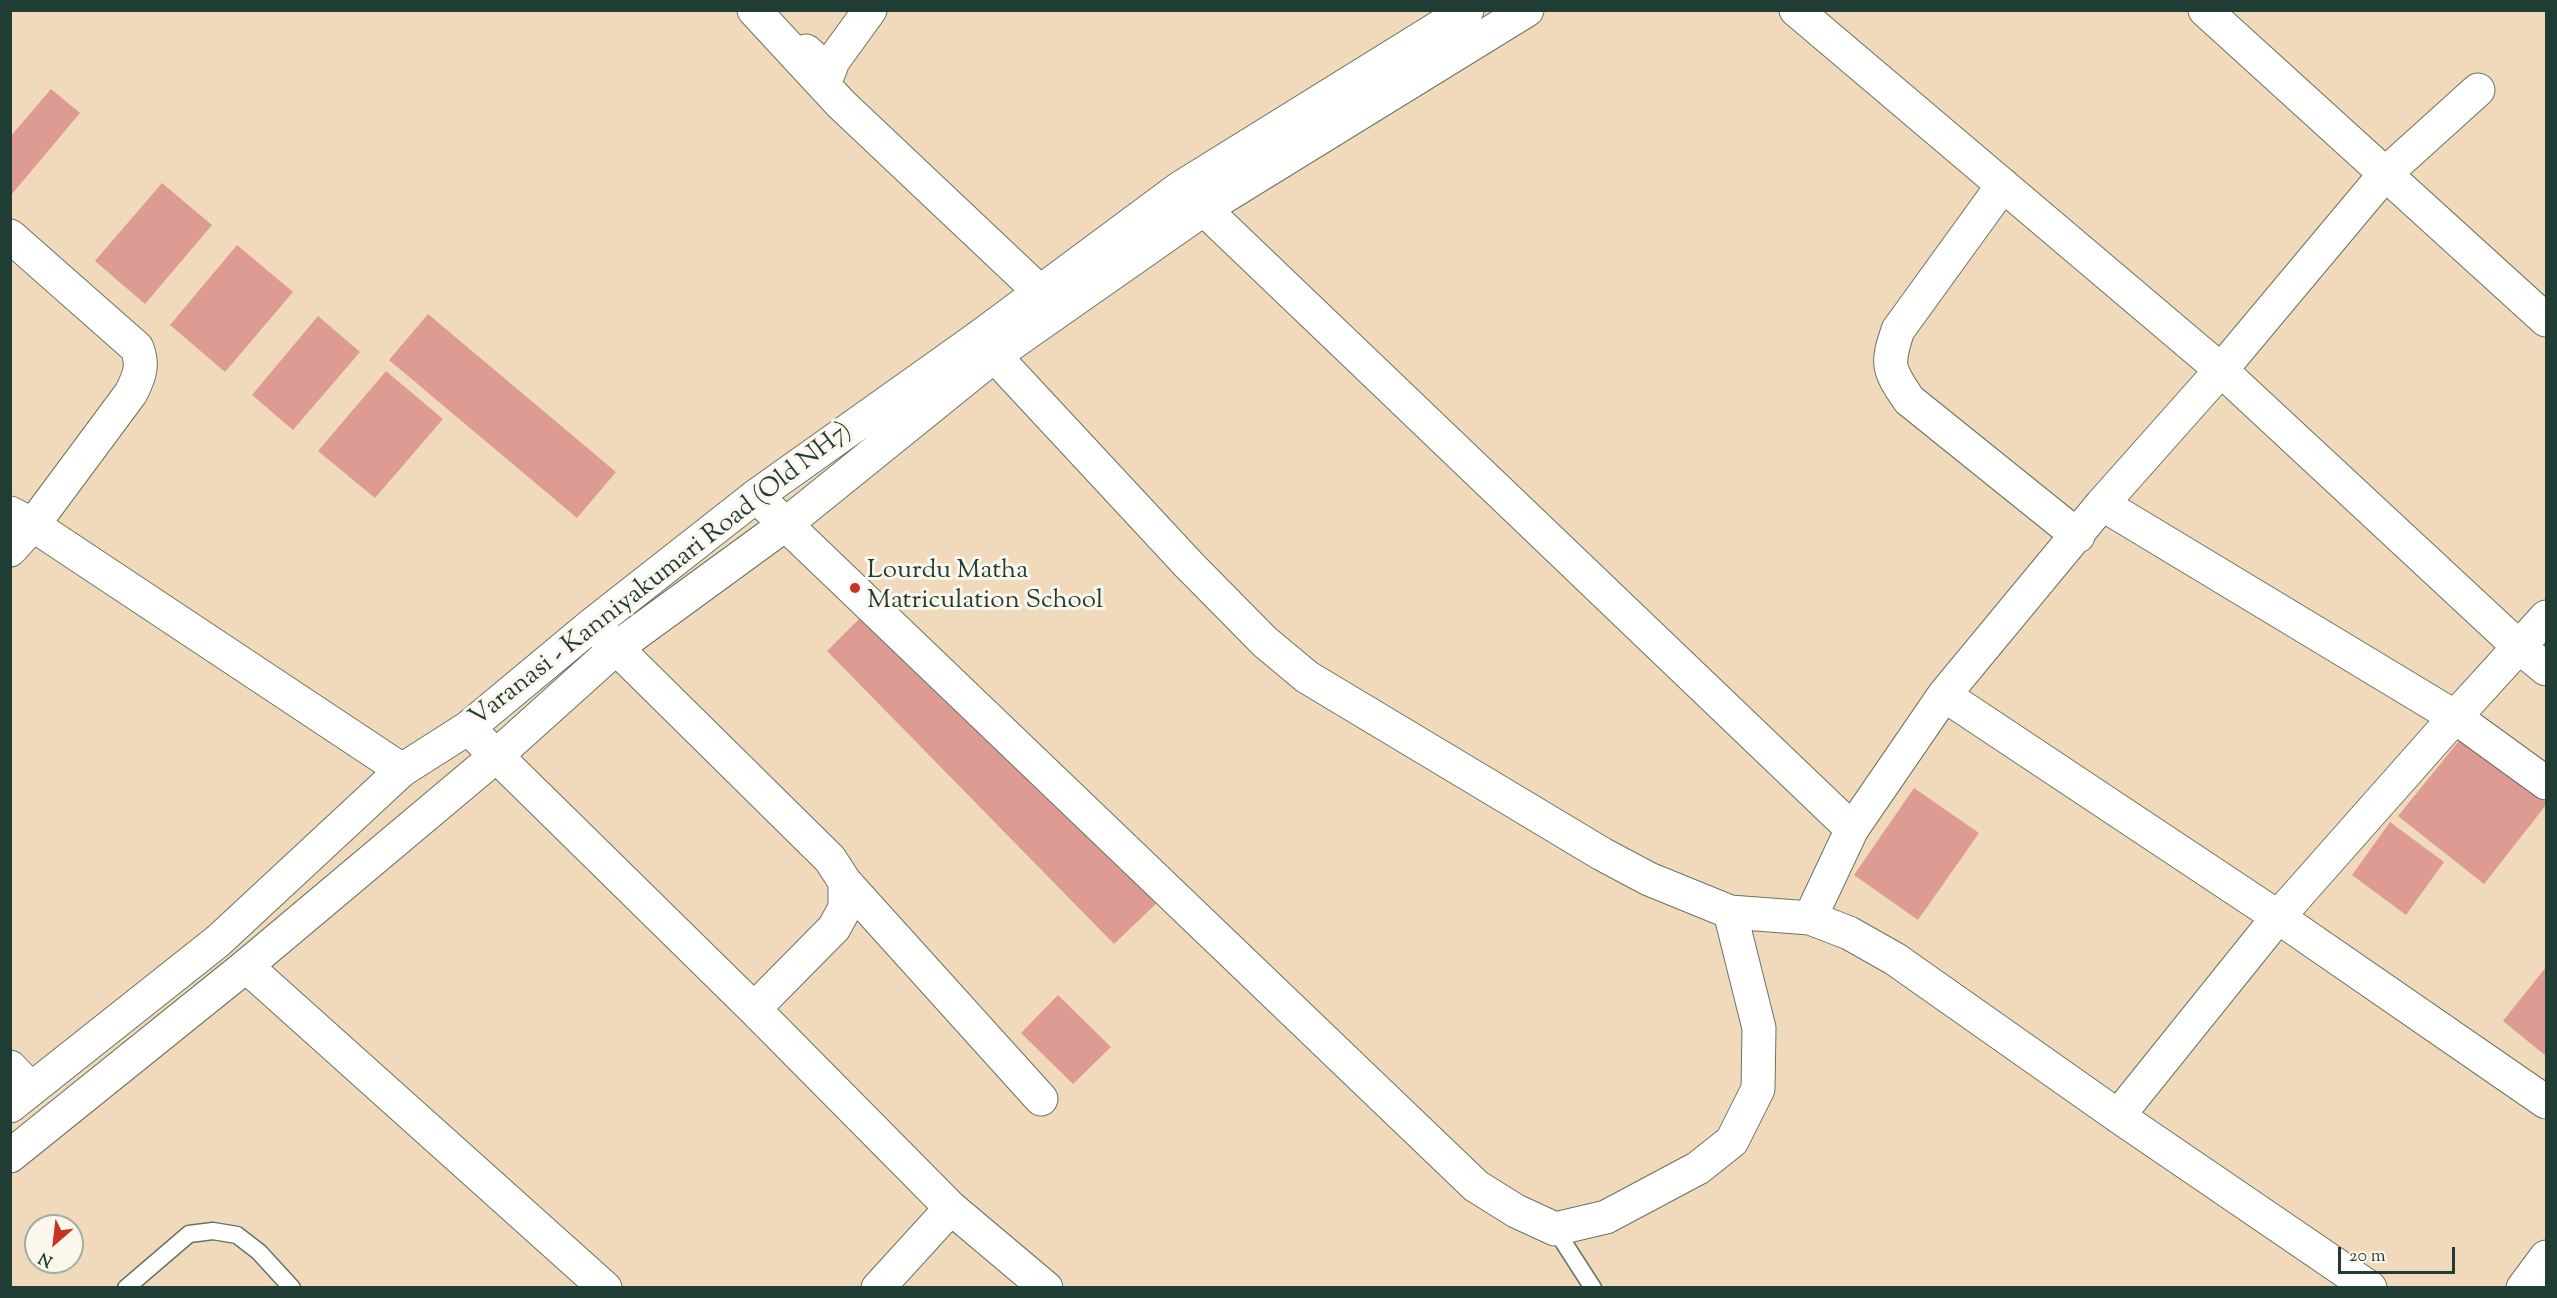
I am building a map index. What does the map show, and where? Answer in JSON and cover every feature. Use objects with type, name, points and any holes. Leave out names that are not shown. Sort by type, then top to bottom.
[{"type":"street","points":[[754,10],[841,104],[1039,291]]},
{"type":"street","points":[[763,10],[829,72],[833,61],[870,10]]},
{"type":"street","name":"Varanasi - Kanniyakumari Road (Old NH7)","points":[[18,1087],[218,941],[402,770],[468,728],[593,624],[756,496],[986,347],[1039,291],[1180,188],[1467,10]]},
{"type":"street","points":[[10,1156],[246,966],[496,756],[616,648],[786,524],[986,347],[1204,209],[1527,10]]},
{"type":"street","points":[[1796,10],[2221,370],[2519,647],[2547,669]]},
{"type":"street","points":[[2205,10],[2547,320]]},
{"type":"street","points":[[1810,918],[1852,829],[1944,695],[2078,536],[2102,504],[2221,370],[2385,174],[2478,90]]},
{"type":"street","points":[[2003,185],[1899,330],[1890,355],[1892,375],[1909,400],[2078,536]]},
{"type":"street","points":[[1204,209],[1852,829]]},
{"type":"street","points":[[10,236],[137,348],[141,358],[141,374],[131,393],[22,519],[10,550]]},
{"type":"street","points":[[986,347],[1189,565],[1265,642],[1307,676],[1602,854],[1649,879],[1730,912],[1810,918],[1849,933],[1895,959],[2118,1116],[2370,1287]]},
{"type":"street","points":[[756,496],[1476,1186],[1516,1211],[1555,1229],[1606,1217],[1698,1168],[1732,1142],[1758,1089],[1760,1028],[1730,912]]},
{"type":"street","points":[[2102,504],[2455,717],[2547,783]]},
{"type":"street","points":[[22,519],[402,770]]},
{"type":"street","points":[[2118,1116],[2278,917],[2547,617]]},
{"type":"street","points":[[593,624],[830,859],[845,882],[1041,1099]]},
{"type":"street","points":[[1944,695],[2278,917],[2547,1102]]},
{"type":"street","points":[[468,728],[754,1009],[951,1208],[1046,1287]]},
{"type":"street","points":[[754,1009],[834,928],[845,908],[845,882]]},
{"type":"street","points":[[246,966],[605,1287]]},
{"type":"street","points":[[878,1287],[951,1208]]},
{"type":"street","points":[[2523,1287],[2547,1257]]},
{"type":"lane","points":[[1555,1229],[1593,1287]]},
{"type":"lane","points":[[126,1287],[189,1234],[213,1231],[237,1234],[259,1251],[292,1287]]},
{"type":"building","points":[[51,89],[80,113],[12,194],[10,137]]},
{"type":"building","points":[[162,183],[212,225],[145,304],[95,261]]},
{"type":"building","points":[[237,245],[293,292],[225,372],[170,325]]},
{"type":"building","points":[[428,314],[616,472],[577,518],[389,360]]},
{"type":"building","points":[[318,316],[360,352],[293,430],[252,395]]},
{"type":"building","points":[[386,371],[443,419],[375,498],[318,451]]},
{"type":"building","points":[[870,608],[1158,902],[1114,944],[827,651]]},
{"type":"building","points":[[2463,736],[2546,802],[2546,805],[2484,884],[2398,816]]},
{"type":"building","points":[[1914,788],[1979,833],[1918,920],[1854,875]]},
{"type":"building","points":[[2390,822],[2444,862],[2406,915],[2352,875]]},
{"type":"building","points":[[2546,967],[2546,1056],[2503,1021]]},
{"type":"building","points":[[1058,995],[1111,1047],[1073,1084],[1021,1033]]},
{"type":"place","name":"Lourdu Matha Matriculation School","points":[[855,588]]}]
